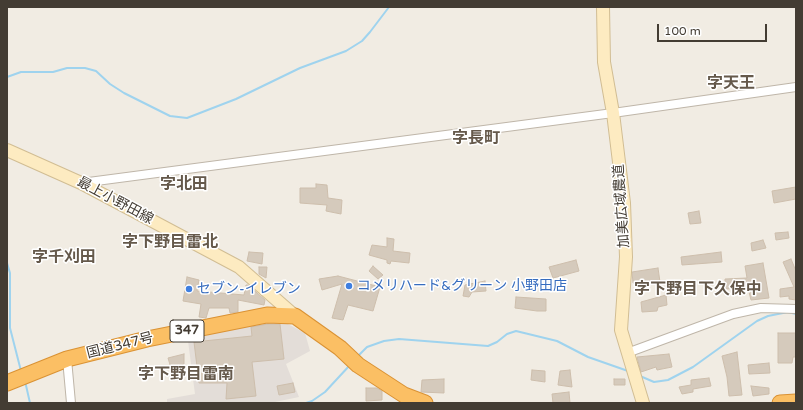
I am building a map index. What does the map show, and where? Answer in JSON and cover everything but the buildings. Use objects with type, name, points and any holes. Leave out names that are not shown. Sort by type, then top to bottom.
[{"type":"highway","name":"国道347号","points":[[18,379],[67,359],[147,339],[266,315],[295,316]]},
{"type":"highway","points":[[295,316],[340,348],[358,365],[404,395],[425,403]]},
{"type":"highway","points":[[780,403],[796,402]]},
{"type":"street","name":"加美広域農道","points":[[603,7],[604,62],[614,113],[624,203],[626,258],[621,330],[643,403]]},
{"type":"street","points":[[81,183],[614,113],[796,87]]},
{"type":"street","name":"最上小野田線","points":[[7,150],[81,183],[239,267],[295,316]]},
{"type":"street","points":[[627,353],[733,314],[761,308],[796,309]]},
{"type":"street","points":[[67,359],[70,403]]},
{"type":"shaded area","points":[[282,321],[305,333],[310,351],[286,364],[299,397],[270,403],[167,403],[167,399],[195,394],[188,341],[247,324]]},
{"type":"waterway","points":[[7,77],[21,72],[53,72],[67,68],[85,68],[96,71],[110,84],[124,93],[170,116],[187,118],[236,99],[300,68],[346,51],[362,41],[389,7]]},
{"type":"waterway","points":[[7,263],[10,273],[10,328],[21,371]]},
{"type":"waterway","points":[[640,376],[654,382],[668,380],[693,367],[757,321],[768,316],[788,312],[796,314]]},
{"type":"waterway","points":[[358,356],[367,347],[384,341],[399,339],[488,346],[497,342],[507,334],[516,331],[557,341],[588,357],[628,371]]},
{"type":"waterway","points":[[306,403],[312,401],[325,392],[350,365]]},
{"type":"waterway","points":[[25,381],[30,403]]},
{"type":"place","name":"コメリハード&グリーン 小野田店","points":[[349,286]]},
{"type":"place","name":"セブン-イレブン","points":[[189,289]]},
{"type":"district","name":"字天王","points":[[731,84]]},
{"type":"district","name":"字長町","points":[[476,139]]},
{"type":"district","name":"字北田","points":[[184,185]]},
{"type":"district","name":"字下野目雷北","points":[[170,243]]},
{"type":"district","name":"字千刈田","points":[[64,258]]},
{"type":"district","name":"字下野目下久保中","points":[[698,290]]},
{"type":"district","name":"字下野目雷南","points":[[186,375]]}]
